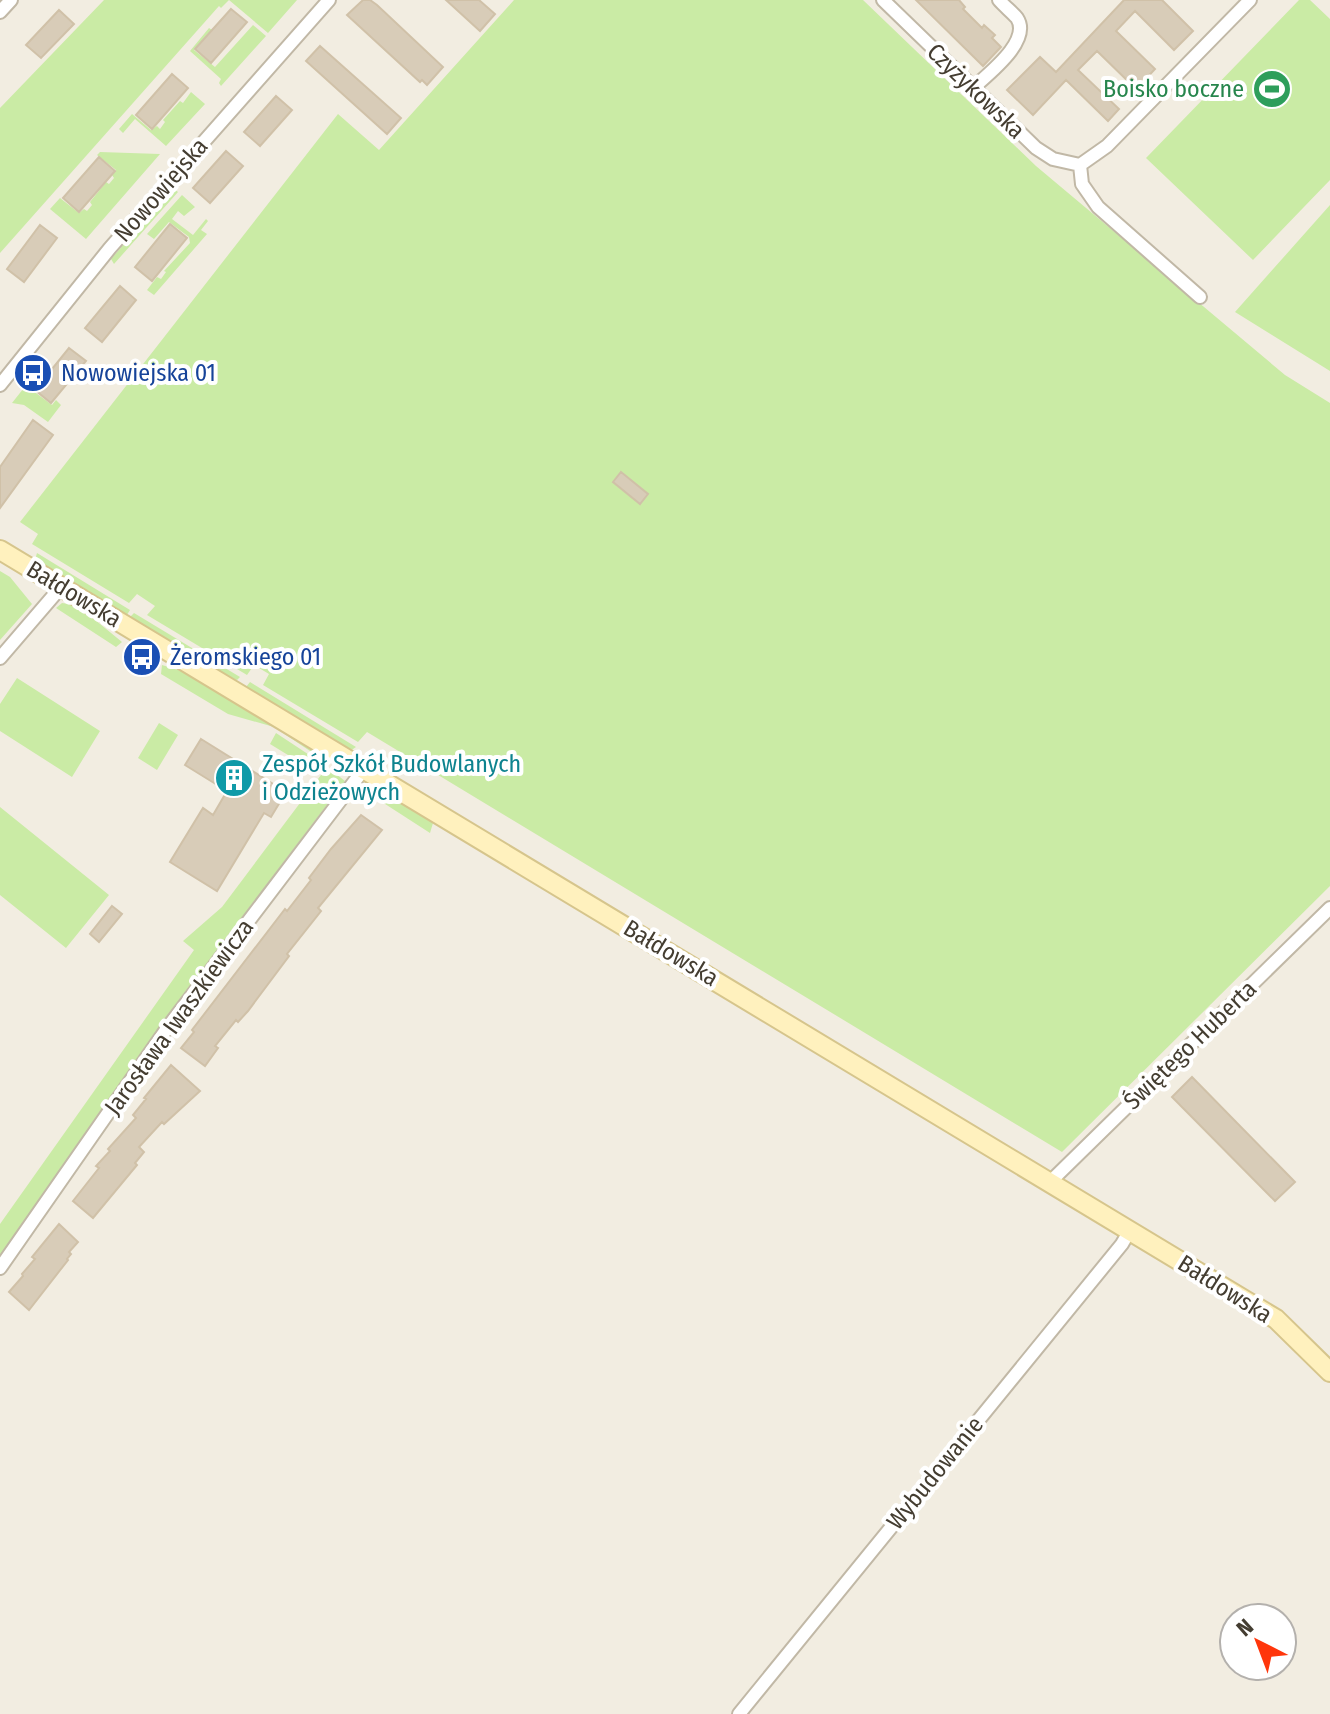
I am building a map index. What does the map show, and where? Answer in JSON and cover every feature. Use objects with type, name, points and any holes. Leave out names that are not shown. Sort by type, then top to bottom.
[{"type":"street","points":[[0,11],[11,0]]},
{"type":"street","name":"Nowowiejska","points":[[0,385],[110,248],[329,0]]},
{"type":"street","name":"Czyżykowska","points":[[883,0],[1036,148],[1053,159],[1080,165]]},
{"type":"street","points":[[973,88],[1018,42],[1021,29],[1017,18],[999,0]]},
{"type":"street","points":[[1200,297],[1098,207],[1082,184],[1080,165],[1107,146],[1250,0]]},
{"type":"street","name":"Bałdowska","points":[[0,550],[1276,1319],[1330,1372]]},
{"type":"street","points":[[0,658],[61,587]]},
{"type":"street","name":"Jarosława Iwaszkiewicza","points":[[0,1268],[168,1027],[364,769]]},
{"type":"street","name":"Świętego Huberta","points":[[1050,1182],[1330,908]]},
{"type":"street","name":"Wybudowanie","points":[[739,1714],[1122,1244],[1130,1230]]},
{"type":"green space","points":[[104,0],[229,0],[221,8],[219,6],[0,253],[0,108]]},
{"type":"green space","points":[[229,0],[297,0],[268,33]]},
{"type":"green space","points":[[514,0],[863,0],[1036,166],[1285,375],[1330,403],[1330,886],[1062,1152],[367,732],[358,742],[263,685],[269,674],[254,665],[247,675],[147,615],[155,606],[137,594],[129,603],[32,544],[38,534],[20,522],[338,114],[379,150]]},
{"type":"green space","name":"Boisko boczne","points":[[1299,0],[1310,0],[1330,19],[1330,180],[1253,260],[1146,158]]},
{"type":"green space","points":[[253,25],[266,36],[221,86],[221,79],[190,51],[209,28],[212,30],[194,50],[215,67]]},
{"type":"green space","points":[[191,92],[205,104],[166,146],[135,119],[123,133],[119,129],[132,114],[151,130],[157,126],[160,129],[165,122],[163,120]]},
{"type":"green space","points":[[100,152],[160,154],[86,239],[50,209],[60,198],[79,213],[84,209],[87,211],[92,205],[90,202],[106,182],[109,184],[114,178],[112,175],[116,170],[97,155]]},
{"type":"green space","points":[[173,188],[178,192],[114,264],[111,259]]},
{"type":"green space","points":[[182,195],[195,207],[184,216],[178,211],[172,219],[193,235],[206,219],[208,221],[201,230],[207,234],[154,295],[147,290],[157,277],[161,279],[164,271],[190,243],[189,237],[169,222],[154,239],[147,234]]},
{"type":"green space","points":[[1330,205],[1330,371],[1235,312]]},
{"type":"green space","points":[[42,365],[48,369],[32,390],[52,405],[56,400],[61,405],[48,422],[24,405],[12,403]]},
{"type":"green space","points":[[37,553],[130,610],[125,618],[35,560]]},
{"type":"green space","points":[[0,571],[10,577],[32,604],[0,640]]},
{"type":"green space","points":[[62,603],[77,605],[122,642],[116,647],[56,608]]},
{"type":"green space","points":[[134,613],[240,677],[237,680],[229,677],[129,618]]},
{"type":"green space","points":[[162,665],[191,674],[313,748],[319,757],[274,727],[228,714],[161,674]]},
{"type":"green space","points":[[17,678],[100,731],[72,777],[0,731],[0,704]]},
{"type":"green space","points":[[250,682],[356,747],[350,751],[246,687]]},
{"type":"green space","points":[[159,723],[178,735],[157,770],[138,758]]},
{"type":"green space","points":[[276,733],[320,762],[314,771],[270,744]]},
{"type":"green space","points":[[327,767],[345,781],[172,1010],[0,1257],[0,1224],[194,950],[183,941],[222,907]]},
{"type":"green space","points":[[367,784],[430,819],[433,823],[430,833],[365,791]]},
{"type":"green space","points":[[0,807],[109,895],[66,948],[0,895]]},
{"type":"building","points":[[363,0],[377,5],[443,67],[427,85],[347,15]]},
{"type":"building","points":[[446,0],[479,0],[495,14],[480,31]]},
{"type":"building","points":[[916,0],[959,0],[965,7],[963,9],[982,28],[984,25],[995,35],[992,38],[1001,47],[983,66]]},
{"type":"building","points":[[1124,0],[1162,0],[1193,31],[1174,50],[1135,11],[1116,31],[1155,69],[1136,89],[1097,51],[1078,70],[1119,109],[1108,121],[1066,80],[1033,115],[1007,90],[1040,57],[1056,72]]},
{"type":"building","points":[[231,9],[247,22],[211,63],[195,49]]},
{"type":"building","points":[[59,10],[74,24],[41,58],[26,45]]},
{"type":"building","points":[[320,46],[401,118],[387,134],[306,61]]},
{"type":"building","points":[[172,74],[188,88],[152,129],[136,115]]},
{"type":"building","points":[[276,96],[292,110],[260,146],[244,132]]},
{"type":"building","points":[[226,151],[243,166],[210,203],[193,188]]},
{"type":"building","points":[[99,157],[115,171],[79,212],[63,198]]},
{"type":"building","points":[[170,224],[187,238],[152,281],[135,267]]},
{"type":"building","points":[[40,225],[57,238],[24,282],[7,269]]},
{"type":"building","points":[[120,286],[136,300],[102,342],[85,328]]},
{"type":"building","points":[[69,348],[86,361],[51,403],[35,390]]},
{"type":"building","points":[[33,420],[53,435],[0,508],[0,467]]},
{"type":"building","points":[[621,472],[648,494],[640,504],[613,482]]},
{"type":"building","points":[[201,739],[286,792],[271,817],[264,813],[217,891],[170,862],[203,808],[213,815],[227,791],[185,765]]},
{"type":"building","points":[[361,815],[382,830],[318,908],[321,911],[287,954],[289,956],[248,1011],[238,1022],[236,1020],[215,1046],[218,1048],[205,1066],[181,1048],[194,1032],[192,1030],[311,880],[309,878],[331,849]]},
{"type":"building","points":[[112,906],[122,914],[99,942],[90,934]]},
{"type":"building","points":[[171,1065],[200,1091],[164,1124],[162,1122],[139,1147],[144,1152],[135,1163],[137,1165],[93,1218],[73,1201],[99,1168],[96,1166],[110,1151],[108,1149],[136,1118],[133,1115],[144,1098]]},
{"type":"building","points":[[1192,1077],[1295,1182],[1275,1201],[1172,1097]]},
{"type":"building","points":[[59,1224],[78,1242],[69,1252],[68,1260],[29,1310],[9,1292]]},
{"type":"place","name":"Boisko boczne","points":[[1272,89]]},
{"type":"place","name":"Nowowiejska 01","points":[[33,373]]},
{"type":"place","name":"Żeromskiego 01","points":[[142,657]]},
{"type":"place","name":"Zespół Szkół Budowlanych i Odzieżowych","points":[[234,778]]}]
